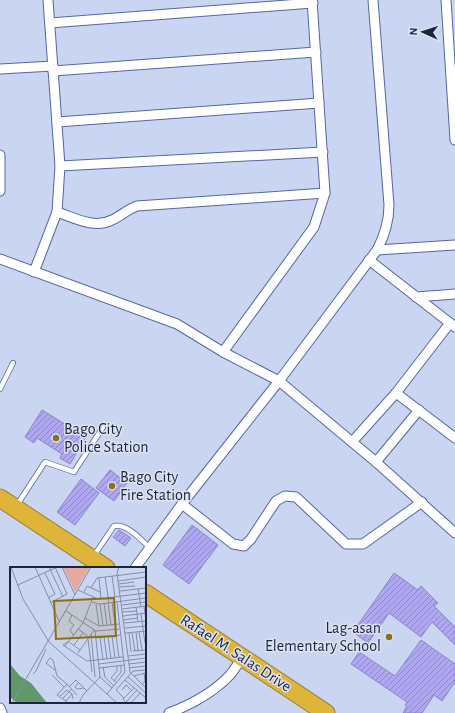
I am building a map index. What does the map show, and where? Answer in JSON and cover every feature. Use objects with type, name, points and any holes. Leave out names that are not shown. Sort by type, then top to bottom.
[{"type":"highway","points":[[0,498],[99,564]]},
{"type":"highway","name":"Rafael M. Salas Drive","points":[[146,594],[241,660],[326,713]]},
{"type":"street","points":[[34,272],[57,212],[60,166],[48,0]]},
{"type":"street","points":[[136,567],[182,504],[279,381],[368,260],[377,250],[389,221],[389,205],[373,0]]},
{"type":"street","points":[[446,0],[452,44],[455,140]]},
{"type":"street","points":[[50,22],[312,2],[325,194],[314,227],[223,352]]},
{"type":"street","points":[[0,69],[53,69],[316,52]]},
{"type":"street","points":[[57,122],[319,103]]},
{"type":"street","points":[[60,166],[323,152]]},
{"type":"street","points":[[0,155],[0,191]]},
{"type":"street","points":[[57,212],[97,224],[113,220],[129,209],[137,206],[325,194]]},
{"type":"street","points":[[377,250],[455,245]]},
{"type":"street","points":[[0,259],[177,324],[223,352],[279,381],[376,462],[455,533]]},
{"type":"street","points":[[352,442],[396,393],[452,325],[368,260]]},
{"type":"street","points":[[416,297],[455,294]]},
{"type":"street","points":[[396,393],[455,438]]},
{"type":"street","points":[[376,462],[420,410]]},
{"type":"street","points":[[182,504],[233,544],[244,546],[251,539],[276,501],[284,496],[296,497],[346,544],[355,545],[363,544],[422,502]]},
{"type":"street","points":[[168,713],[182,708],[216,687],[231,673],[241,660]]},
{"type":"street","points":[[0,708],[2,713]]},
{"type":"lane","points":[[0,388],[13,363]]},
{"type":"lane","points":[[16,508],[45,462],[74,472],[103,427]]},
{"type":"lane","points":[[99,564],[114,526],[129,529],[150,548]]},
{"type":"building","name":"Bago City Police Station","points":[[42,410],[86,437],[70,464],[60,458],[62,454],[37,438],[34,443],[25,437]]},
{"type":"building","name":"Bago City Fire Station","points":[[110,470],[127,483],[114,501],[96,488]]},
{"type":"building","points":[[81,479],[99,493],[75,525],[57,512]]},
{"type":"building","points":[[192,525],[218,545],[189,584],[163,565]]},
{"type":"building","points":[[119,530],[131,538],[125,546],[113,537]]},
{"type":"building","points":[[394,573],[418,590],[421,586],[438,603],[434,606],[455,627],[455,645],[432,622],[421,637],[389,613],[368,643],[353,632]]},
{"type":"building","points":[[421,640],[455,664],[455,682],[442,701],[434,695],[422,713],[403,713],[407,706],[405,705],[407,702],[351,664],[359,652],[395,676]]},
{"type":"place","name":"Bago City Police Station","points":[[56,438]]},
{"type":"place","name":"Bago City Fire Station","points":[[112,486]]},
{"type":"place","name":"Lag-asan Elementary School","points":[[389,637]]}]
